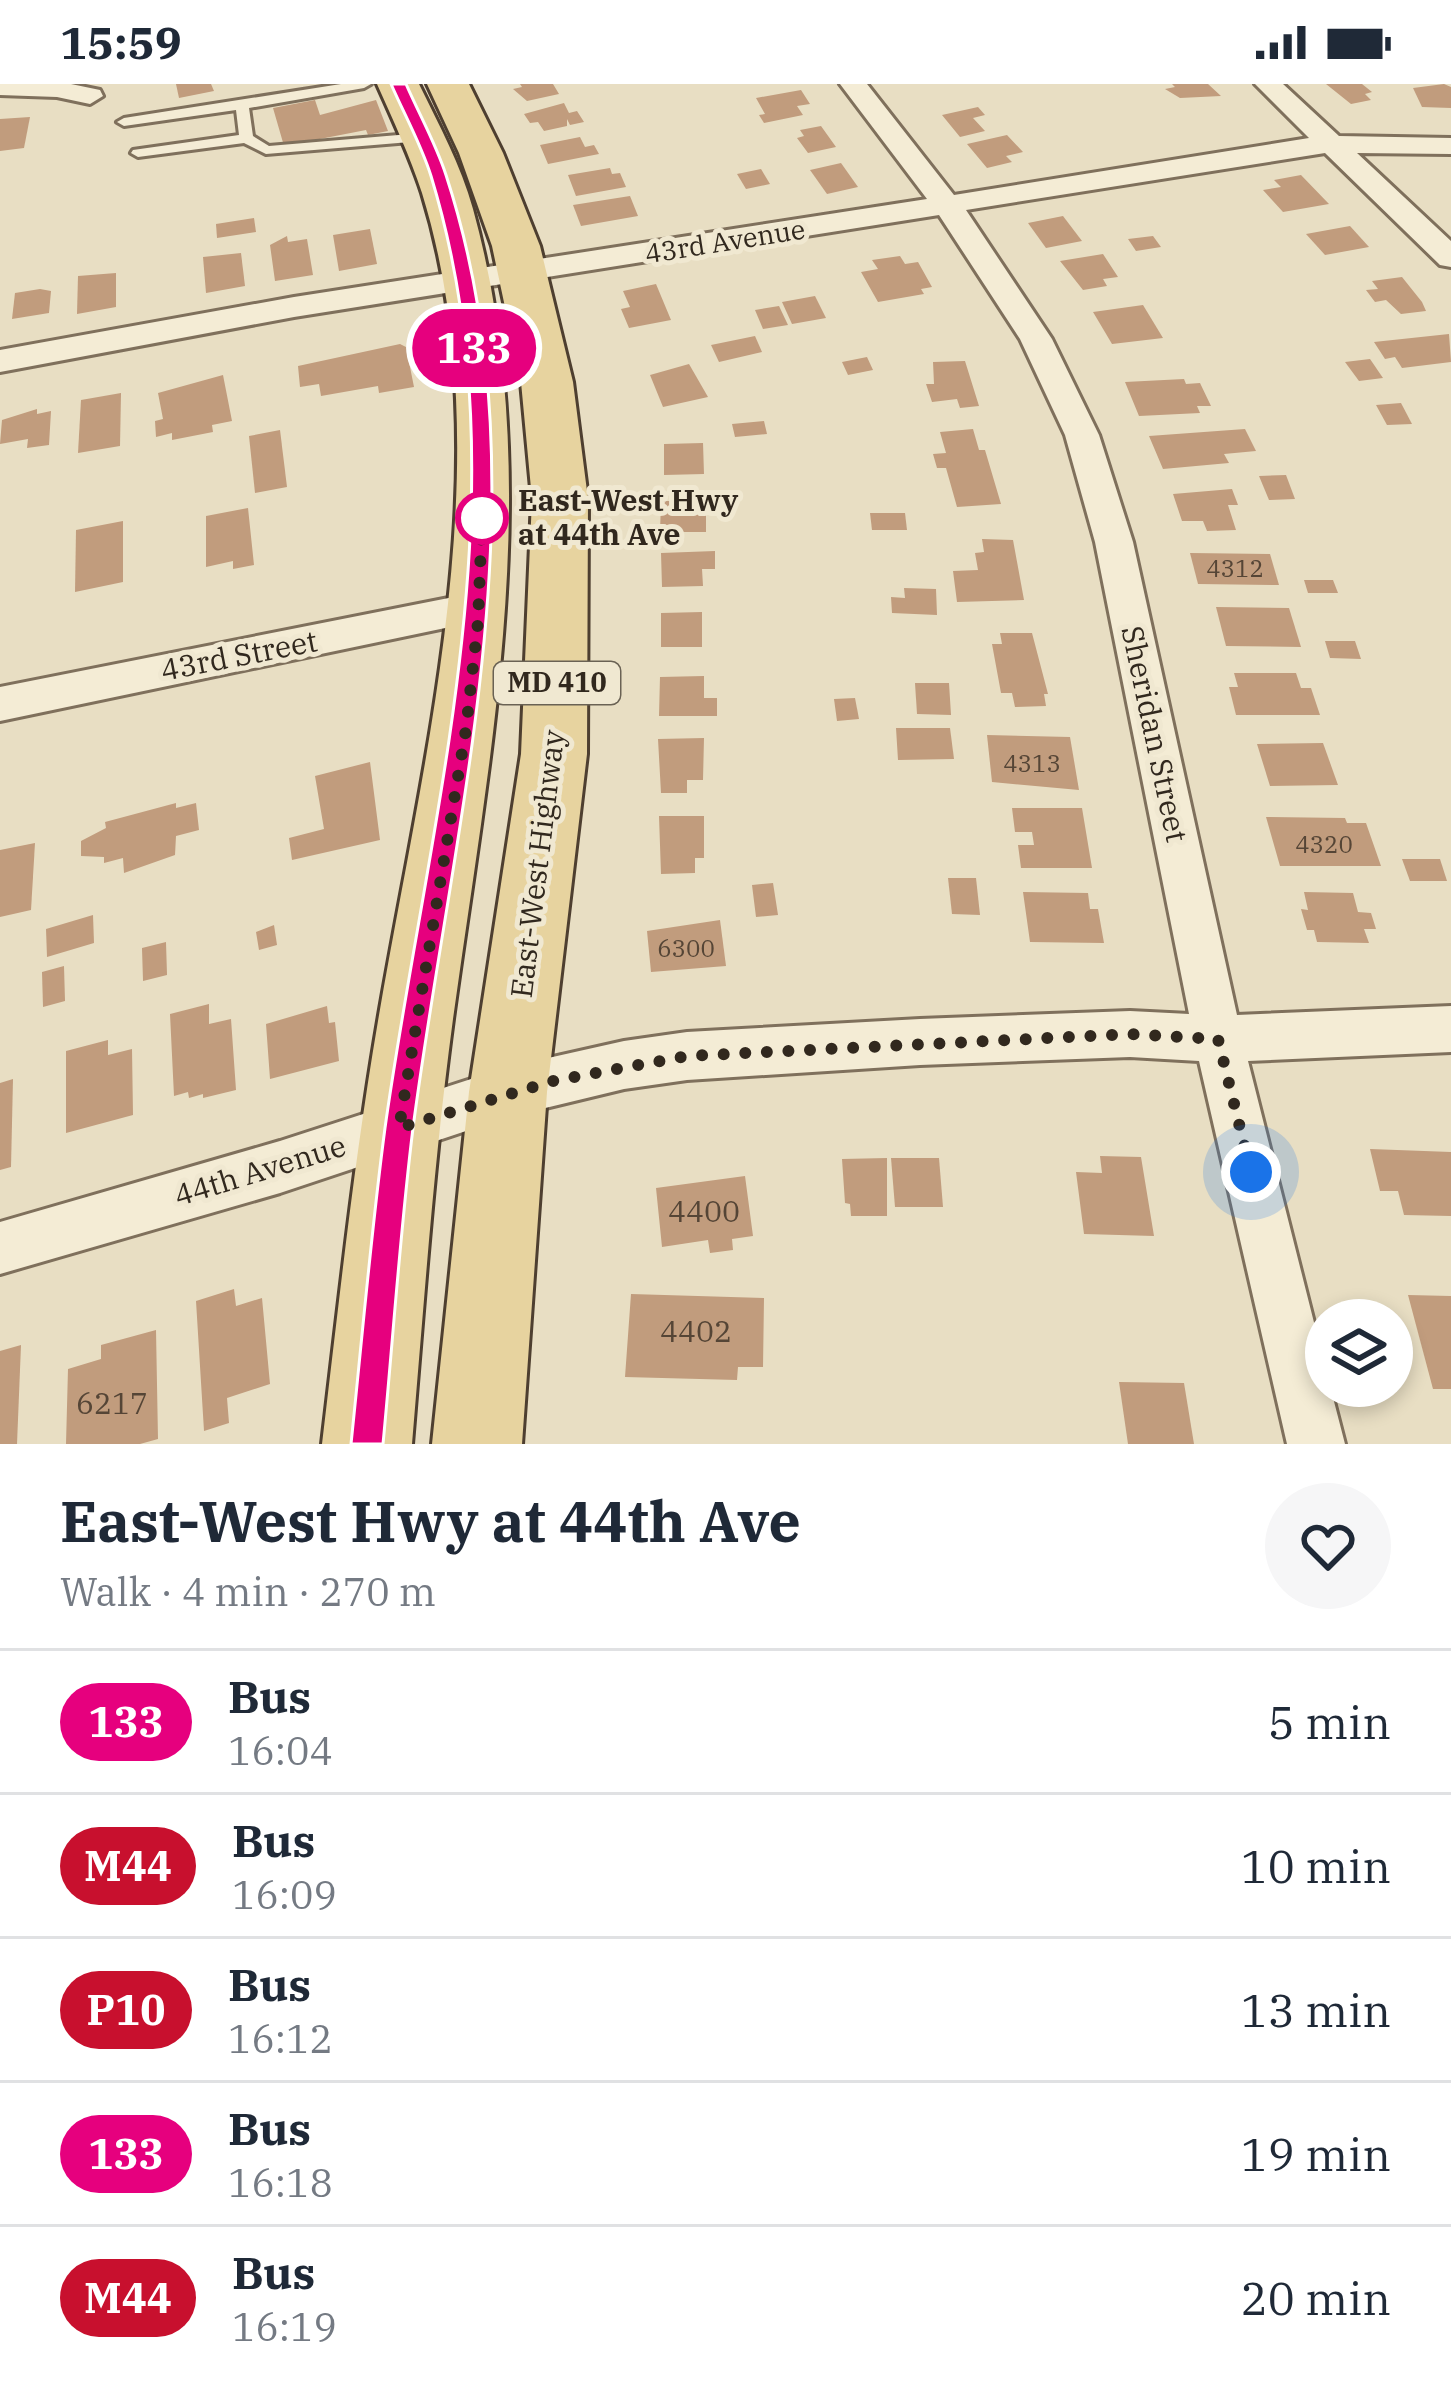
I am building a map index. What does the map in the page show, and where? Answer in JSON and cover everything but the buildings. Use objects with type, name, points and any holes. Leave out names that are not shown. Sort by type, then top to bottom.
[{"type":"main road","name":"East-West Highway","points":[[398,84],[450,210],[494,278],[556,446],[561,573],[554,754],[508,1092],[477,1444]]},
{"type":"main road","name":"East-West Highway","points":[[367,1444],[399,1128],[466,729],[479,607],[482,450],[499,197],[448,84]]},
{"type":"street","name":"Sheridan Street","points":[[854,84],[946,202],[1036,339],[1082,435],[1099,485],[1218,1039],[1316,1444]]},
{"type":"street","points":[[1268,84],[1451,258]]},
{"type":"street","points":[[0,86],[57,88],[90,96]]},
{"type":"street","name":"43rd Avenue","points":[[0,361],[946,202],[1333,144],[1451,146]]},
{"type":"street","name":"43rd Street","points":[[0,704],[479,607]]},
{"type":"street","name":"44th Avenue","points":[[0,1248],[508,1092],[609,1068],[687,1056],[1130,1034],[1218,1039],[1451,1029]]},
{"type":"lane","points":[[124,122],[364,84]]},
{"type":"lane","points":[[242,105],[247,138]]},
{"type":"lane","points":[[137,153],[247,138],[266,150],[380,145],[422,137]]},
{"type":"bus line","name":"133","points":[[367,1444],[399,1128],[466,729],[482,536],[474,345],[460,256],[437,171],[398,84]]},
{"type":"place","name":"East-West Hwy at 44th Ave","points":[[482,518]]},
{"type":"route","points":[[482,518],[478,622],[466,729],[399,1128],[508,1092],[687,1056],[1130,1034],[1218,1039],[1251,1172]]}]
